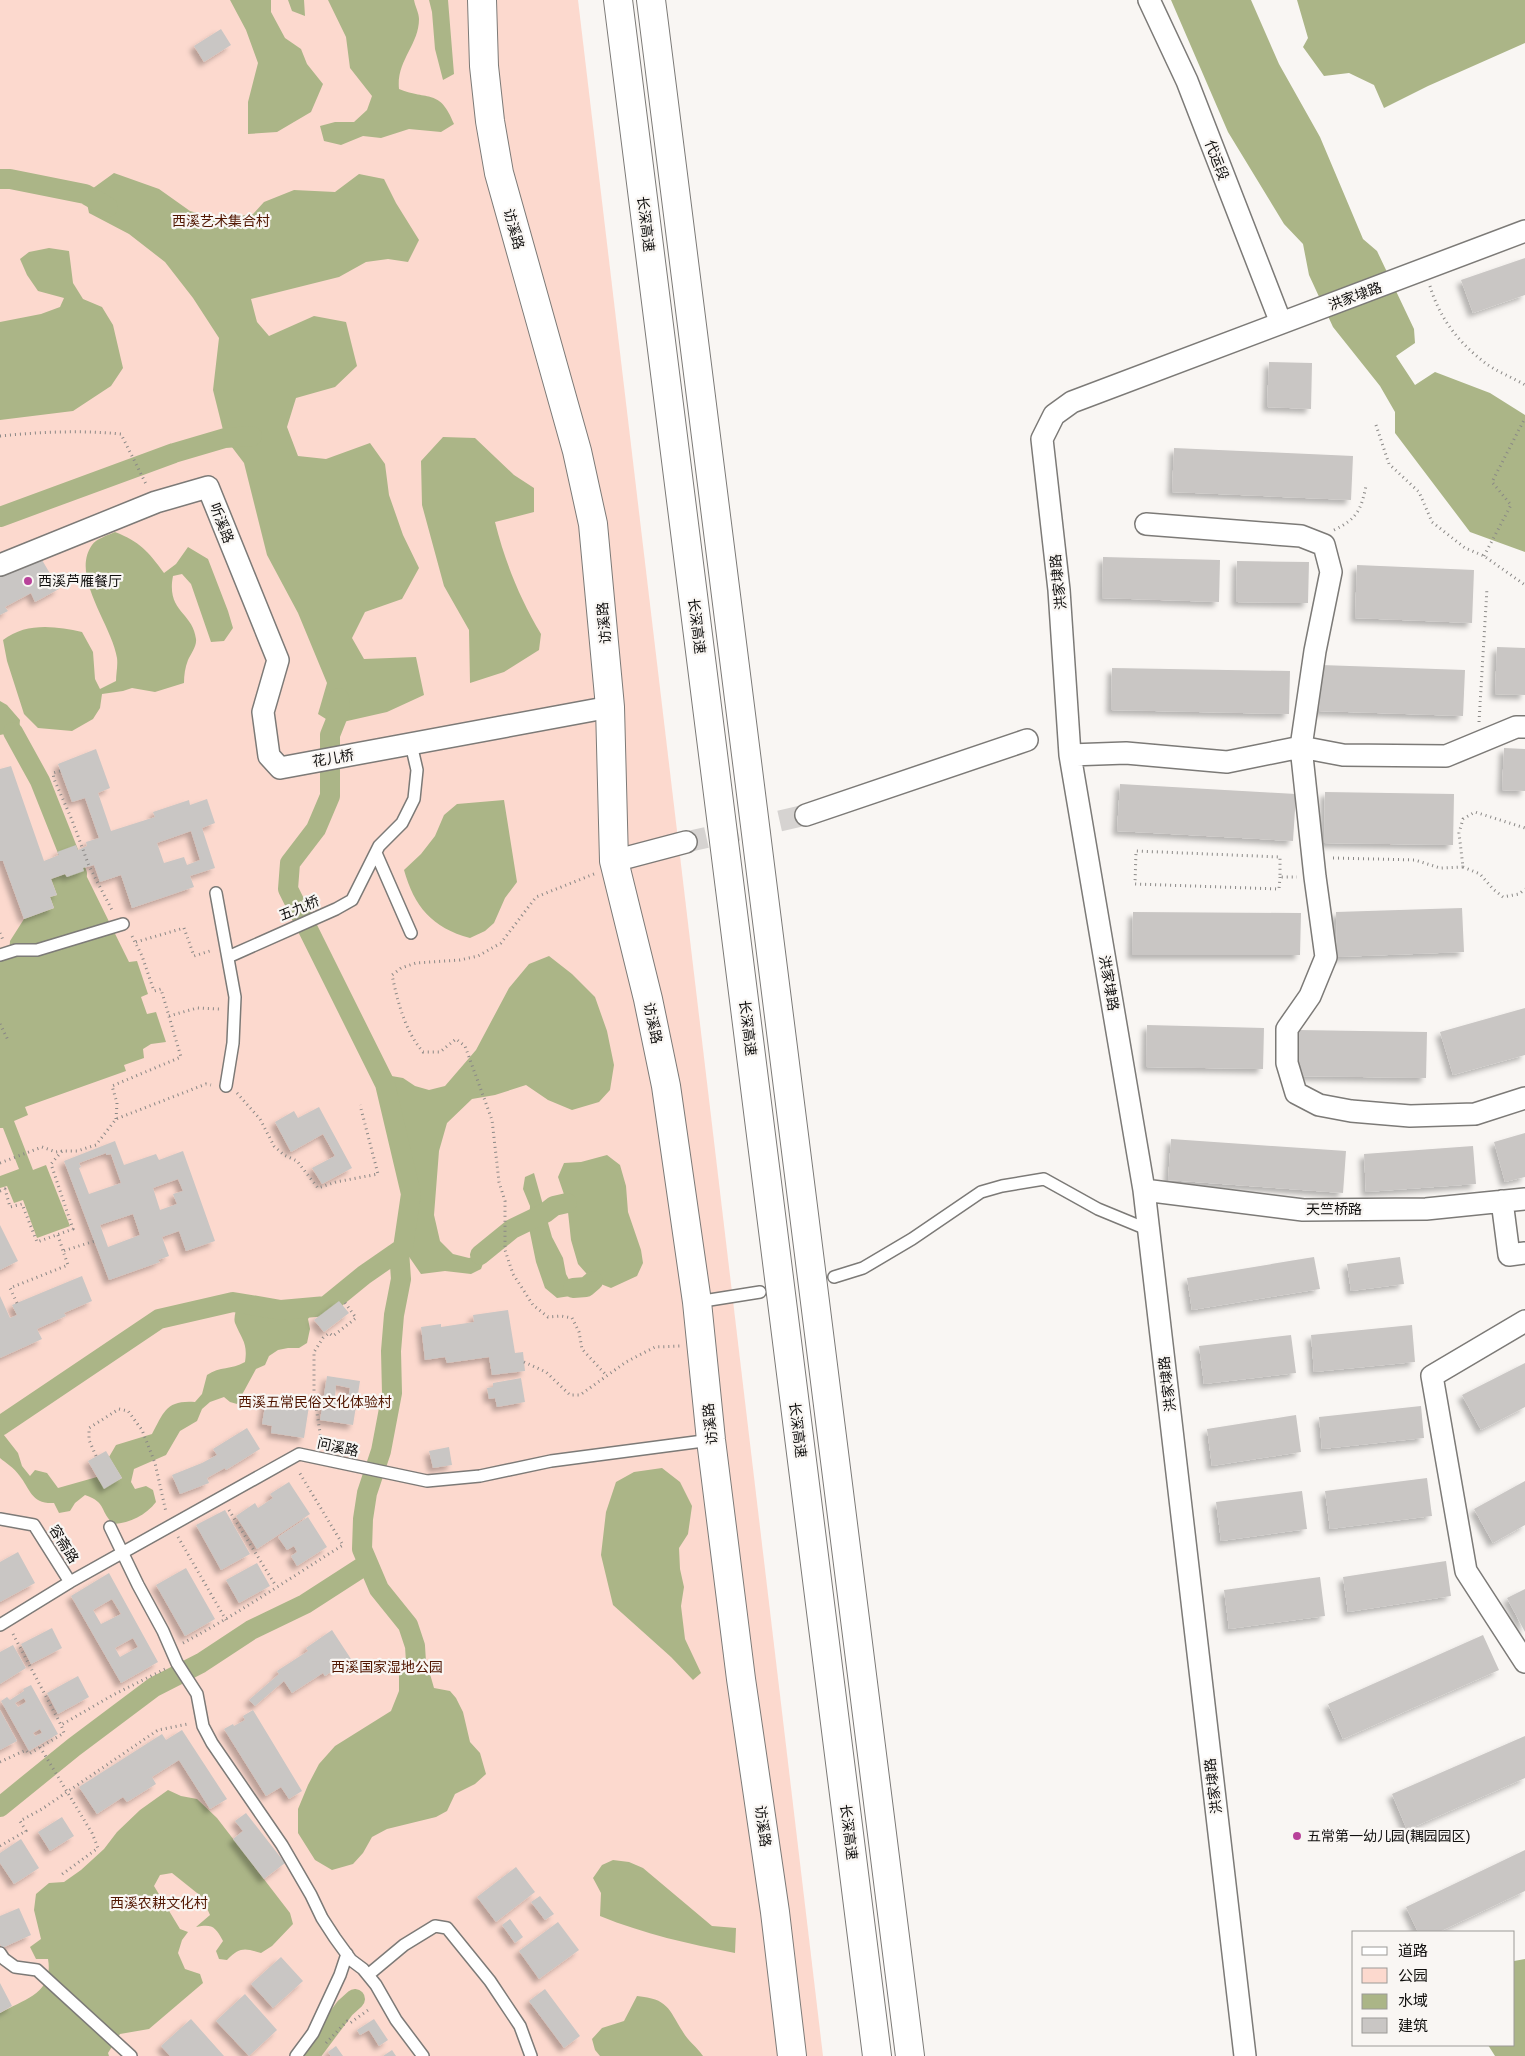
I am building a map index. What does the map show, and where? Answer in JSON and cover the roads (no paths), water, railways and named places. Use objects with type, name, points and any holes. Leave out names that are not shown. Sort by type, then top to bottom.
[{"type":"main road","name":"访溪路","points":[[482,0],[485,76],[499,173],[577,451],[593,524],[610,708],[615,864],[648,999],[666,1086],[696,1302],[741,1679],[775,1912],[792,2056]]},
{"type":"main road","name":"长深高速","points":[[618,0],[877,2056]]},
{"type":"main road","points":[[651,0],[910,2056]]},
{"type":"street","name":"代运段","points":[[1149,0],[1188,81],[1281,323]]},
{"type":"street","name":"洪家埭路","points":[[1244,2051],[1144,1190],[1070,755],[1059,590],[1042,439],[1054,415],[1072,402],[1525,232]]},
{"type":"street","name":"听溪路","points":[[0,565],[156,502],[208,487],[278,660],[263,712],[269,756],[280,768]]},
{"type":"street","points":[[1146,524],[1301,536],[1324,545],[1331,572],[1315,651],[1301,748],[1314,871],[1326,957],[1310,996],[1287,1029],[1286,1063],[1296,1093],[1319,1105],[1351,1111],[1410,1116],[1475,1114],[1525,1098]]},
{"type":"street","points":[[412,744],[610,708]]},
{"type":"street","points":[[1070,755],[1126,753],[1227,762],[1301,748],[1343,755],[1446,756],[1516,727],[1525,727]]},
{"type":"street","points":[[806,815],[1026,740]]},
{"type":"street","name":"花儿桥","points":[[280,768],[412,744]]},
{"type":"street","points":[[615,864],[686,842]]},
{"type":"street","name":"天竺桥路","points":[[1144,1190],[1303,1210],[1426,1209],[1525,1199]]},
{"type":"street","points":[[1502,1202],[1509,1255],[1525,1253]]},
{"type":"street","points":[[1525,1321],[1432,1376],[1466,1571],[1525,1662]]},
{"type":"lane","name":"五九桥","points":[[226,952],[273,936],[336,909],[352,900],[379,846],[402,823],[414,799],[417,770],[412,744]]},
{"type":"lane","points":[[376,853],[411,933]]},
{"type":"lane","points":[[216,893],[235,997],[233,1044],[226,1086]]},
{"type":"lane","points":[[0,955],[16,950],[38,950],[123,924]]},
{"type":"lane","points":[[834,1277],[863,1268],[912,1239],[981,1192],[1002,1186],[1044,1179],[1098,1209],[1149,1230]]},
{"type":"lane","points":[[696,1302],[760,1292]]},
{"type":"lane","name":"问溪路","points":[[3,1623],[70,1582],[299,1454],[427,1481],[480,1476],[551,1462],[711,1440]]},
{"type":"lane","name":"容斋路","points":[[0,1519],[34,1525],[70,1582]]},
{"type":"lane","points":[[110,1527],[177,1663],[197,1694],[203,1726],[212,1743],[282,1845],[322,1918],[347,1954],[368,1975],[396,2020],[424,2056]]},
{"type":"lane","points":[[368,1975],[404,1945],[436,1926],[446,1928],[490,1981],[520,2026],[531,2056]]},
{"type":"lane","points":[[0,1953],[4,1959],[15,1966],[37,1970],[131,2056]]},
{"type":"lane","points":[[296,2056],[313,2033],[340,1976],[347,1954]]},
{"type":"water","points":[[230,0],[271,0],[271,12],[285,38],[301,49],[307,64],[323,84],[311,112],[277,132],[248,134],[248,102],[258,63],[246,30]]},
{"type":"water","points":[[288,0],[304,0],[305,16],[292,11]]},
{"type":"water","points":[[328,0],[414,0],[419,17],[418,28],[401,70],[399,89],[438,100],[444,105],[454,124],[441,132],[409,129],[381,138],[363,136],[341,145],[324,141],[320,126],[335,122],[354,122],[367,110],[372,96],[350,68],[346,37]]},
{"type":"water","points":[[429,0],[448,0],[454,74],[443,80],[435,49],[432,12]]},
{"type":"water","points":[[1171,0],[1251,0],[1279,64],[1320,137],[1363,239],[1377,251],[1414,329],[1415,343],[1396,356],[1415,385],[1435,372],[1490,393],[1525,415],[1525,552],[1470,532],[1395,433],[1395,412],[1380,386],[1333,327],[1309,275],[1303,244],[1284,224],[1228,132]]},
{"type":"water","points":[[1297,0],[1525,0],[1525,43],[1428,86],[1384,108],[1374,85],[1349,73],[1324,76],[1303,47],[1308,38]]},
{"type":"water","points":[[114,173],[159,189],[190,211],[219,219],[253,214],[264,202],[294,190],[335,192],[359,174],[384,179],[396,203],[419,240],[408,262],[388,259],[366,262],[339,277],[251,299],[257,322],[269,336],[314,316],[346,322],[357,366],[335,387],[296,398],[287,427],[298,456],[326,459],[370,443],[385,464],[389,495],[403,535],[419,568],[402,599],[365,612],[352,638],[364,659],[416,657],[424,695],[387,712],[334,724],[318,714],[327,683],[298,613],[267,555],[244,463],[225,438],[213,390],[219,338],[193,298],[165,262],[129,234],[89,213],[85,194]]},
{"type":"water","points":[[49,248],[69,251],[73,283],[83,299],[102,307],[113,325],[123,368],[111,386],[73,411],[0,420],[0,322],[41,314],[60,307],[64,298],[38,291],[27,275],[20,259],[29,252]]},
{"type":"water","points":[[443,437],[475,438],[514,475],[534,488],[534,512],[495,522],[514,580],[541,634],[539,650],[504,672],[470,683],[469,630],[444,586],[422,505],[421,461]]},
{"type":"water","points":[[115,532],[143,548],[164,573],[176,564],[188,547],[208,559],[233,628],[224,641],[211,642],[191,584],[182,574],[173,576],[173,597],[176,605],[194,630],[196,639],[195,647],[186,666],[184,683],[155,692],[132,688],[102,694],[100,708],[93,719],[72,731],[38,728],[24,714],[7,661],[3,640],[21,630],[31,628],[52,627],[82,632],[93,652],[95,679],[100,689],[116,681],[117,661],[114,645],[94,601],[86,571],[87,557],[92,545],[99,539]]},
{"type":"water","points":[[0,701],[7,705],[20,720],[19,731],[0,735]]},
{"type":"water","points":[[504,800],[517,882],[505,898],[494,923],[485,931],[470,938],[445,928],[426,914],[413,894],[404,870],[421,854],[435,836],[444,815],[457,804]]},
{"type":"water","points":[[84,871],[129,962],[137,961],[148,994],[141,997],[147,1014],[156,1012],[166,1042],[151,1044],[143,1049],[144,1058],[124,1065],[126,1071],[25,1107],[28,1115],[14,1121],[33,1170],[46,1165],[70,1226],[37,1238],[23,1200],[14,1203],[7,1186],[0,1188],[0,1176],[19,1169],[3,1128],[0,1128],[0,961],[9,957],[10,941],[24,919],[54,908],[50,897],[57,895],[51,879],[65,874],[67,877]]},
{"type":"water","points":[[549,956],[572,974],[595,997],[607,1031],[614,1065],[610,1090],[599,1102],[572,1110],[548,1100],[526,1085],[495,1095],[472,1099],[447,1123],[439,1151],[434,1215],[440,1241],[453,1254],[469,1258],[480,1255],[484,1261],[481,1269],[471,1274],[445,1271],[421,1274],[403,1248],[411,1194],[380,1074],[403,1078],[415,1086],[429,1090],[445,1086],[476,1050],[509,988],[529,964]]},
{"type":"water","points":[[607,1155],[620,1165],[626,1186],[628,1212],[641,1250],[643,1263],[637,1276],[611,1288],[593,1281],[578,1264],[571,1240],[567,1203],[558,1177],[564,1163],[581,1162]]},
{"type":"water","points":[[534,1173],[552,1237],[563,1258],[566,1274],[577,1295],[557,1298],[545,1288],[536,1262],[529,1228],[530,1206],[523,1189],[525,1177]]},
{"type":"water","points":[[237,1303],[281,1310],[316,1307],[308,1319],[310,1329],[307,1343],[299,1348],[278,1350],[269,1356],[265,1365],[256,1369],[237,1404],[230,1402],[224,1397],[210,1402],[202,1409],[197,1421],[180,1431],[166,1455],[134,1469],[131,1482],[135,1489],[146,1486],[153,1490],[156,1502],[143,1514],[132,1520],[114,1524],[106,1516],[97,1501],[85,1495],[75,1503],[70,1511],[59,1513],[54,1503],[46,1503],[36,1499],[17,1472],[0,1458],[0,1430],[18,1453],[22,1466],[30,1476],[35,1470],[47,1473],[58,1488],[97,1477],[104,1488],[122,1478],[109,1457],[116,1445],[152,1434],[163,1414],[172,1405],[195,1402],[202,1394],[207,1375],[216,1370],[245,1362],[245,1346],[235,1321]]},
{"type":"water","points":[[662,1468],[680,1482],[692,1506],[688,1534],[679,1548],[680,1569],[684,1587],[681,1606],[685,1639],[701,1673],[693,1680],[671,1657],[613,1605],[601,1555],[606,1512],[616,1482],[634,1472]]},
{"type":"water","points":[[416,1662],[421,1662],[428,1667],[434,1688],[450,1691],[456,1698],[463,1712],[470,1742],[480,1753],[486,1774],[475,1784],[455,1794],[447,1811],[436,1817],[387,1829],[372,1837],[363,1853],[353,1864],[332,1870],[315,1860],[298,1833],[298,1809],[319,1764],[335,1746],[391,1711],[399,1691],[399,1672]]},
{"type":"water","points":[[168,1790],[181,1796],[197,1799],[217,1818],[290,1913],[293,1924],[272,1946],[261,1953],[242,1950],[227,1960],[219,1959],[216,1951],[223,1941],[218,1932],[209,1926],[196,1927],[210,1915],[202,1897],[172,1873],[160,1875],[154,1886],[180,1929],[188,1932],[182,1940],[178,1953],[185,1969],[200,1974],[203,1983],[149,2029],[120,2034],[108,2053],[109,2056],[0,2056],[0,2013],[36,1994],[47,1980],[49,1971],[48,1959],[36,1959],[30,1947],[41,1939],[34,1910],[36,1894],[49,1883],[64,1882],[81,1870],[104,1849],[117,1832],[140,1810]]},
{"type":"water","points":[[613,1860],[629,1862],[643,1868],[712,1926],[736,1928],[735,1953],[667,1938],[600,1916],[601,1893],[593,1878],[602,1865]]},
{"type":"water","points":[[1525,1959],[1525,2056],[1495,2056],[1489,2046],[1515,2046],[1515,1961]]},
{"type":"water","points":[[637,1996],[647,1997],[666,2006],[685,2035],[703,2056],[600,2056],[595,2050],[592,2039],[602,2028],[624,2021]]},
{"type":"waterway","points":[[0,179],[10,179],[85,194],[108,207]]},
{"type":"waterway","points":[[0,517],[174,453],[225,438],[252,436]]},
{"type":"waterway","points":[[0,1426],[159,1319],[233,1302],[281,1310],[326,1306],[364,1275],[403,1248],[411,1194],[385,1084],[288,889],[290,863],[316,829],[330,796],[330,735],[340,710],[339,698]]},
{"type":"waterway","points":[[13,732],[40,781],[77,874]]},
{"type":"waterway","points":[[480,1255],[512,1229],[545,1213],[554,1206],[567,1203]]},
{"type":"waterway","points":[[399,1251],[401,1279],[394,1315],[391,1351],[392,1393],[381,1451],[367,1493],[363,1519],[362,1549],[379,1589],[408,1625],[415,1646],[416,1662]]},
{"type":"waterway","points":[[573,1288],[586,1287],[593,1281]]},
{"type":"waterway","points":[[0,1807],[74,1747],[154,1687],[201,1663],[251,1630],[305,1604],[367,1564]]},
{"type":"waterway","points":[[309,2056],[345,2008],[355,1999]]},
{"type":"tunnel","points":[[686,842],[806,815]]},
{"type":"place","name":"西溪芦雁餐厅","points":[[28,581]]},
{"type":"place","name":"五常第一幼儿园(耦园园区)","points":[[1297,1836]]},
{"type":"park label","name":"西溪艺术集合村","points":[[221,221]]},
{"type":"park label","name":"西溪五常民俗文化体验村","points":[[315,1402]]},
{"type":"park label","name":"西溪国家湿地公园","points":[[387,1667]]},
{"type":"park label","name":"西溪农耕文化村","points":[[159,1903]]}]
